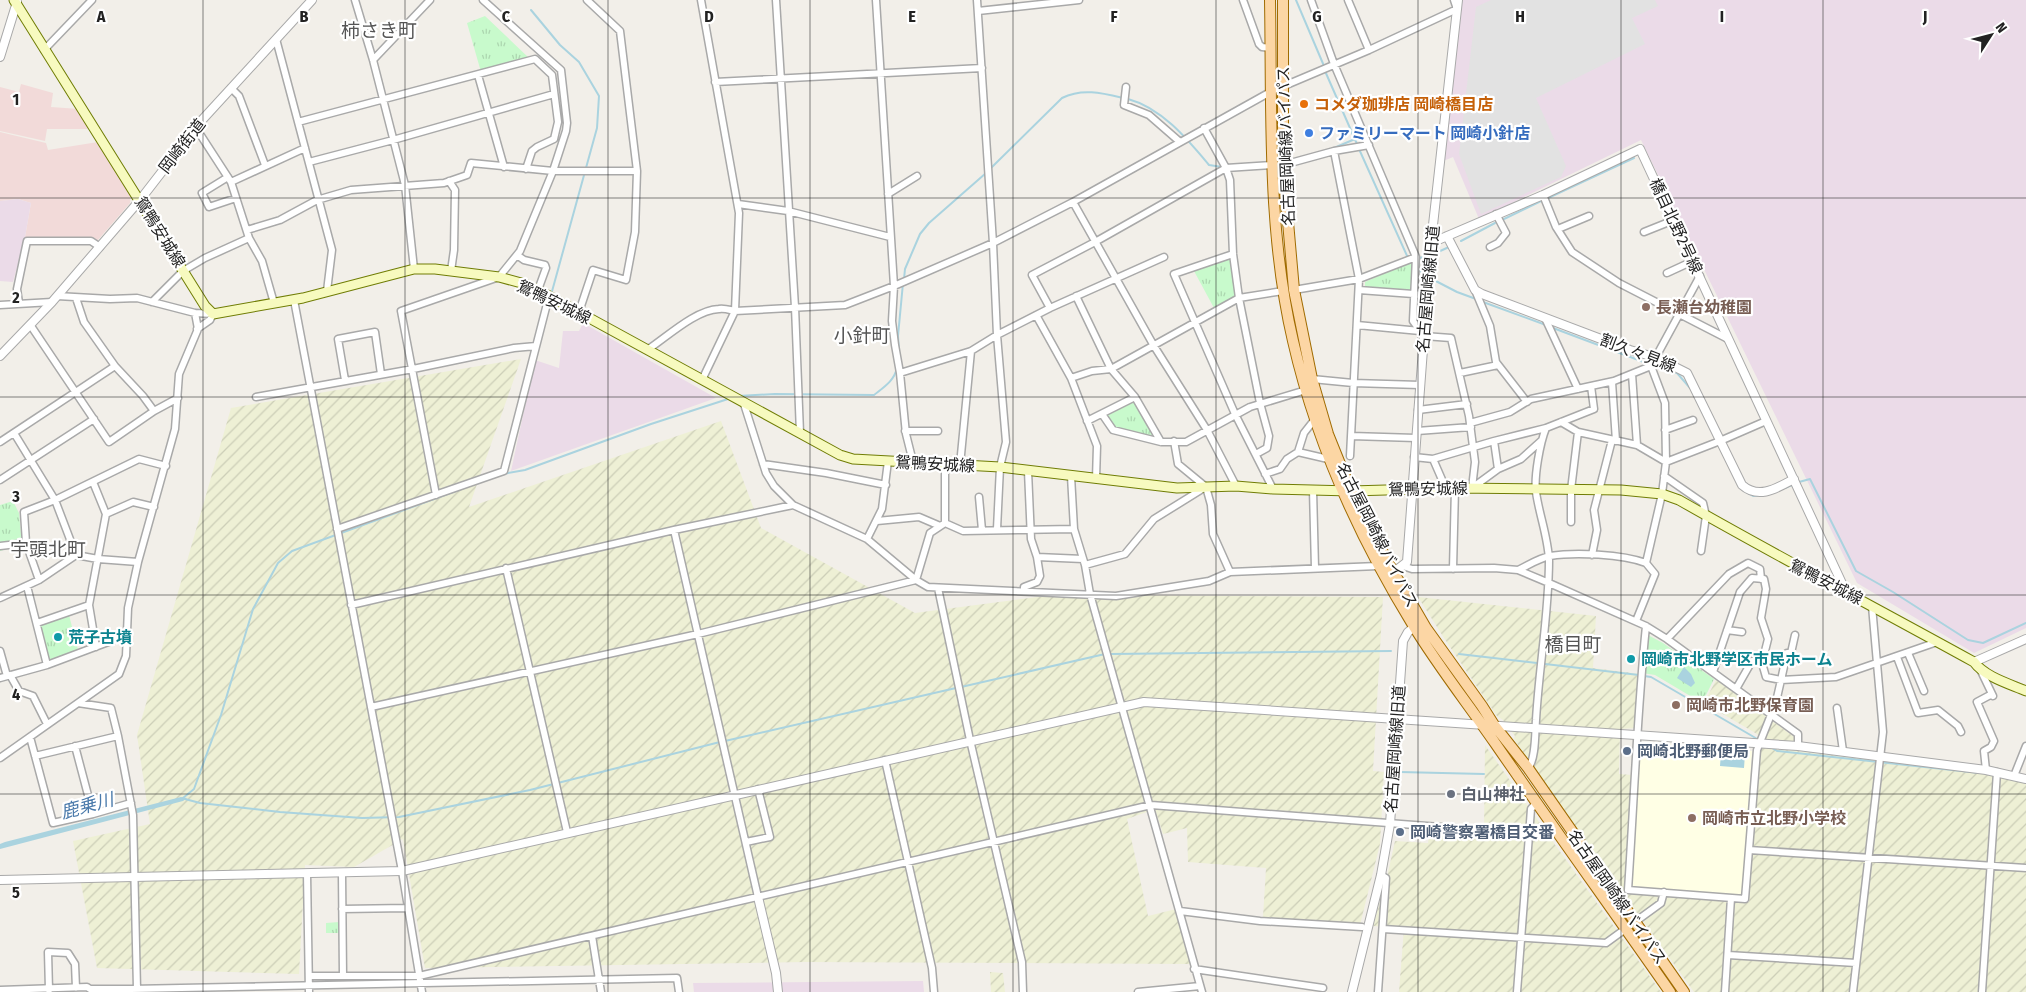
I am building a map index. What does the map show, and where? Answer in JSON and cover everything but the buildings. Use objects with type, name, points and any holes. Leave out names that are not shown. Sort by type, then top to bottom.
[{"type":"main road","name":"名古屋岡崎線バイパス","points":[[1270,0],[1271,48],[1284,165],[1293,341],[1328,459],[1426,628],[1482,706],[1494,726],[1528,768],[1684,992]]},
{"type":"main road","name":"名古屋岡崎線バイパス","points":[[1283,0],[1272,165],[1275,215],[1289,291],[1312,379],[1346,490],[1378,566],[1414,627],[1670,992]]},
{"type":"main road","name":"鴛鴨安城線","points":[[16,2],[44,50],[205,306],[213,314],[294,300],[414,269],[452,271],[499,277],[525,284],[538,290],[744,404],[840,455],[853,459],[1000,467],[1162,487],[1236,486],[1313,490],[1455,488],[1621,490],[1662,494],[1679,500],[1798,568],[1872,606],[2026,691]]},
{"type":"street","points":[[44,50],[92,0]]},
{"type":"street","name":"岡崎街道","points":[[0,356],[31,326],[100,248],[196,128],[312,0]]},
{"type":"street","points":[[355,0],[373,60],[405,185],[414,269]]},
{"type":"street","points":[[373,60],[430,0]]},
{"type":"street","points":[[436,495],[401,311],[499,277],[517,255],[527,237],[553,171],[567,122],[561,70],[483,0]]},
{"type":"street","points":[[578,312],[593,270],[626,280],[634,232],[637,171],[620,31],[586,0]]},
{"type":"street","points":[[701,0],[738,204],[735,311],[702,380]]},
{"type":"street","points":[[776,0],[795,308],[800,433]]},
{"type":"street","points":[[876,0],[894,286],[892,320],[900,373],[905,432],[913,462]]},
{"type":"street","points":[[977,0],[994,244],[997,335],[1006,442],[1000,467],[997,529]]},
{"type":"street","points":[[978,10],[1079,0]]},
{"type":"street","points":[[1243,0],[1259,44],[1262,47],[1271,48]]},
{"type":"street","points":[[1311,0],[1334,64],[1416,257],[1413,321],[1422,333]]},
{"type":"street","points":[[1348,0],[1369,50]]},
{"type":"street","points":[[647,350],[695,317],[720,308],[735,311],[846,305],[994,244],[1277,89],[1369,50],[1457,9],[1454,0]]},
{"type":"street","name":"名古屋岡崎線旧道","points":[[1403,566],[1407,562],[1422,333],[1427,295],[1430,243],[1458,0]]},
{"type":"street","points":[[0,57],[16,2]]},
{"type":"street","points":[[276,39],[332,250],[328,291]]},
{"type":"street","points":[[298,122],[535,59],[552,75],[558,122],[554,139],[537,146],[532,151],[526,169]]},
{"type":"street","points":[[716,82],[982,68]]},
{"type":"street","points":[[478,74],[504,167]]},
{"type":"street","points":[[1126,87],[1124,105],[1149,115],[1180,142]]},
{"type":"street","points":[[231,88],[239,96],[265,165]]},
{"type":"street","points":[[309,162],[554,94]]},
{"type":"street","points":[[196,128],[229,180],[249,238],[262,261],[274,303]]},
{"type":"street","points":[[1204,128],[1226,168],[1230,180],[1233,254],[1238,298],[1260,404],[1269,436],[1267,448],[1256,454]]},
{"type":"street","points":[[1284,165],[1334,151],[1369,145]]},
{"type":"street","points":[[236,198],[209,207],[202,192],[304,148]]},
{"type":"street","name":"橋目北野2号線","points":[[1430,243],[1543,195],[1640,149],[1846,592]]},
{"type":"street","points":[[1334,151],[1359,279],[1350,456]]},
{"type":"street","points":[[247,230],[280,220],[318,200],[351,190],[450,181],[467,175],[471,163],[553,171],[637,171]]},
{"type":"street","points":[[1050,308],[1032,275],[1095,242],[1226,168],[1272,165]]},
{"type":"street","points":[[888,194],[917,176]]},
{"type":"street","points":[[450,181],[455,190],[452,271]]},
{"type":"street","points":[[1543,195],[1558,230],[1572,252],[1619,283],[1728,339]]},
{"type":"street","points":[[1073,202],[1154,346],[1207,430],[1236,486]]},
{"type":"street","points":[[738,204],[788,211],[890,237]]},
{"type":"street","points":[[1494,247],[1506,233],[1496,214]]},
{"type":"street","points":[[1558,230],[1589,216]]},
{"type":"street","points":[[1644,232],[1674,220]]},
{"type":"street","points":[[1447,236],[1475,290],[1490,326],[1496,362],[1527,402]]},
{"type":"street","points":[[152,302],[183,271],[205,258],[249,238]]},
{"type":"street","points":[[19,303],[17,289],[27,241],[91,241],[100,248]]},
{"type":"street","points":[[1233,254],[1174,274],[1235,414],[1273,489]]},
{"type":"street","points":[[517,255],[524,260],[545,265],[546,268],[538,290]]},
{"type":"street","points":[[900,373],[972,351],[997,335],[1050,308],[1164,257]]},
{"type":"street","points":[[1071,378],[1092,371],[1111,369],[1238,298],[1359,279],[1416,257]]},
{"type":"street","points":[[1667,273],[1693,261]]},
{"type":"street","points":[[1351,436],[1416,434],[1471,425],[1510,412],[1531,399],[1612,382],[1651,366],[1700,276]]},
{"type":"street","points":[[1359,290],[1427,295]]},
{"type":"street","name":"割久々見線","points":[[1475,290],[1630,350],[1671,363],[1687,373],[1742,485],[1750,492],[1761,493],[1777,488],[1794,479]]},
{"type":"street","points":[[338,531],[504,472],[549,296]]},
{"type":"street","points":[[1076,296],[1111,369],[1135,397],[1161,442]]},
{"type":"street","points":[[76,298],[84,322],[115,366],[143,396],[154,411]]},
{"type":"street","points":[[0,305],[55,299],[137,298],[195,314],[213,314],[210,320],[198,328],[179,374],[176,429],[138,562],[128,608],[126,656],[119,674],[0,758]]},
{"type":"street","points":[[294,300],[312,387],[351,605],[402,871],[422,992]]},
{"type":"street","points":[[195,314],[198,328]]},
{"type":"street","points":[[1036,316],[1071,378],[1097,446],[1096,479]]},
{"type":"street","points":[[1545,318],[1578,389]]},
{"type":"street","points":[[1357,325],[1451,338],[1471,425],[1475,462],[1472,488]]},
{"type":"street","points":[[31,326],[109,442],[154,411],[178,398]]},
{"type":"street","points":[[345,380],[338,339],[375,332],[381,374]]},
{"type":"street","points":[[256,397],[413,369],[497,351],[536,346]]},
{"type":"street","points":[[960,465],[972,351]]},
{"type":"street","points":[[1460,373],[1498,365]]},
{"type":"street","points":[[0,442],[115,366]]},
{"type":"street","points":[[1646,562],[1662,494],[1666,462],[1665,403],[1651,366]]},
{"type":"street","points":[[1632,374],[1637,445]]},
{"type":"street","points":[[1312,379],[1353,383],[1420,385]]},
{"type":"street","points":[[1592,555],[1597,530],[1594,510],[1614,440],[1612,382]]},
{"type":"street","points":[[1414,457],[1433,459],[1546,428],[1594,409],[1591,386]]},
{"type":"street","points":[[1102,414],[1113,430],[1161,442],[1186,442],[1235,414],[1306,390]]},
{"type":"street","points":[[1087,421],[1135,397]]},
{"type":"street","points":[[744,404],[766,473],[774,486],[793,505],[867,539],[916,580],[928,587],[1116,596],[1209,582],[1230,572],[1378,566]]},
{"type":"street","points":[[1418,410],[1467,404]]},
{"type":"street","points":[[0,480],[94,419]]},
{"type":"street","points":[[1265,474],[1280,468],[1287,459],[1298,452],[1304,434],[1315,420]]},
{"type":"street","points":[[1665,430],[1692,420]]},
{"type":"street","points":[[1666,462],[1766,421]]},
{"type":"street","points":[[1561,422],[1578,432],[1637,445],[1666,462]]},
{"type":"street","points":[[1528,768],[1532,763],[1536,728],[1538,683],[1549,583],[1548,556],[1536,490],[1541,441],[1546,428]]},
{"type":"street","points":[[905,432],[938,431]]},
{"type":"street","points":[[1571,522],[1571,490],[1578,432]]},
{"type":"street","points":[[14,434],[32,460],[55,500],[76,555]]},
{"type":"street","points":[[1174,441],[1178,464],[1206,487],[1211,505],[1213,534],[1230,572]]},
{"type":"street","points":[[1494,441],[1498,469]]},
{"type":"street","points":[[1472,488],[1498,469],[1521,459],[1541,441]]},
{"type":"street","points":[[1298,452],[1328,459]]},
{"type":"street","points":[[38,580],[26,543],[24,512],[55,500],[139,459],[166,466]]},
{"type":"street","points":[[1433,459],[1443,482],[1437,489]]},
{"type":"street","points":[[867,539],[882,509],[888,461]]},
{"type":"street","points":[[763,464],[826,473],[886,485]]},
{"type":"street","points":[[942,524],[945,465]]},
{"type":"street","points":[[1024,591],[1024,587],[1037,582],[1040,576],[1037,557],[1031,539],[1028,470]]},
{"type":"street","points":[[1072,476],[1074,529],[1084,562],[1090,594],[1151,805],[1194,970],[1201,989],[1138,992]]},
{"type":"street","points":[[1664,476],[1703,503],[1706,516],[1701,552]]},
{"type":"street","points":[[93,482],[106,514],[89,605],[96,647]]},
{"type":"street","points":[[1037,557],[1084,562],[1125,554],[1154,520],[1206,487]]},
{"type":"street","points":[[1453,569],[1455,488]]},
{"type":"street","points":[[1313,490],[1315,568]]},
{"type":"street","points":[[979,497],[982,530]]},
{"type":"street","points":[[106,514],[133,502],[154,507]]},
{"type":"street","points":[[351,605],[506,568],[793,505]]},
{"type":"street","points":[[876,520],[919,517],[963,531],[1074,529]]},
{"type":"street","points":[[916,580],[930,533],[942,524]]},
{"type":"street","points":[[674,530],[776,973],[778,992]]},
{"type":"street","points":[[0,546],[26,543]]},
{"type":"street","points":[[0,598],[38,580],[76,555],[98,559],[138,562]]},
{"type":"street","points":[[1518,570],[1548,556],[1592,555],[1624,557],[1646,562],[1655,574],[1636,621]]},
{"type":"street","points":[[1667,640],[1729,574],[1748,563],[1760,569],[1761,579]]},
{"type":"street","points":[[1394,572],[1403,566],[1412,569],[1494,568],[1518,570],[1549,583],[1646,626],[1798,734],[1798,746]]},
{"type":"street","points":[[506,568],[567,832]]},
{"type":"street","points":[[1712,672],[1740,592],[1752,578],[1764,579],[1766,588],[1761,618],[1768,639],[1763,660],[1766,677],[1781,680],[1836,676],[1937,642]]},
{"type":"street","points":[[371,707],[698,634],[916,580]]},
{"type":"street","points":[[27,586],[48,665]]},
{"type":"street","points":[[938,588],[970,740],[1022,962],[1023,992]]},
{"type":"street","points":[[37,622],[89,605]]},
{"type":"street","points":[[1853,992],[1883,732],[1872,606]]},
{"type":"street","points":[[1646,626],[1640,683],[1628,890],[1746,899],[1759,743],[1776,702],[1787,653],[1791,653],[1795,635]]},
{"type":"street","name":"名古屋岡崎線旧道","points":[[1352,992],[1381,875],[1390,824],[1403,641],[1408,632],[1414,627]]},
{"type":"street","points":[[1726,630],[1742,632]]},
{"type":"street","points":[[0,678],[48,665],[127,635]]},
{"type":"street","points":[[1986,770],[1984,751],[1991,748],[1994,741],[1977,702],[1993,696],[1977,665],[2026,639]]},
{"type":"street","points":[[0,651],[9,676],[19,691],[33,696],[47,724]]},
{"type":"street","points":[[1908,653],[1924,691]]},
{"type":"street","points":[[1897,656],[1918,713],[1938,710],[1958,726],[1962,732]]},
{"type":"street","points":[[1736,689],[1752,661],[1763,660]]},
{"type":"street","points":[[78,702],[111,708],[118,736],[133,815],[135,877],[133,990]]},
{"type":"street","points":[[0,880],[342,874],[402,871],[758,788],[1144,702],[1798,746],[1986,770],[2026,780]]},
{"type":"street","points":[[1837,708],[1843,751]]},
{"type":"street","points":[[35,756],[118,736]]},
{"type":"street","points":[[30,737],[53,823],[131,805]]},
{"type":"street","points":[[75,746],[94,814]]},
{"type":"street","points":[[2014,776],[2026,746]]},
{"type":"street","points":[[885,760],[932,968],[934,992]]},
{"type":"street","points":[[1982,992],[1997,772]]},
{"type":"street","points":[[746,842],[770,837],[758,788]]},
{"type":"street","points":[[1517,992],[1530,809],[1536,803]]},
{"type":"street","points":[[309,976],[419,976],[1151,805],[1528,834],[1546,835],[1554,829]]},
{"type":"street","points":[[1750,850],[2026,868]]},
{"type":"street","points":[[307,874],[309,989]]},
{"type":"street","points":[[342,874],[343,976]]},
{"type":"street","points":[[1378,992],[1386,878],[1381,875]]},
{"type":"street","points":[[1383,929],[1606,943],[1661,903],[1664,892]]},
{"type":"street","points":[[1725,992],[1731,898]]},
{"type":"street","points":[[342,909],[407,908]]},
{"type":"street","points":[[1180,911],[1260,921],[1362,927]]},
{"type":"street","points":[[592,936],[601,992]]},
{"type":"street","points":[[49,990],[48,952],[68,953],[75,964],[76,988]]},
{"type":"street","points":[[1728,955],[1856,963]]},
{"type":"street","points":[[1194,970],[1323,988]]},
{"type":"street","points":[[0,990],[49,990],[87,987],[90,991],[330,989],[420,984],[677,978],[678,992]]},
{"type":"shaded area","points":[[1459,0],[2026,0],[2026,628],[1974,653],[1857,583],[1641,140],[1479,219],[1453,157],[1441,162]]},
{"type":"shaded area","points":[[1491,0],[1655,0],[1658,6],[1632,18],[1645,44],[1536,98],[1566,166],[1561,177],[1481,214],[1459,154],[1476,7]]},
{"type":"shaded area","points":[[21,84],[53,93],[51,107],[79,109],[91,129],[47,129],[45,141],[0,131],[0,87],[19,92]]},
{"type":"shaded area","points":[[0,132],[46,143],[48,150],[98,142],[131,193],[130,203],[97,241],[92,238],[25,237],[31,203],[18,199],[0,201]]},
{"type":"shaded area","points":[[18,199],[31,203],[25,237],[13,282],[0,281],[0,201]]},
{"type":"shaded area","points":[[583,323],[716,398],[511,471],[535,360],[559,368],[563,331],[579,331]]},
{"type":"shaded area","points":[[521,359],[469,507],[721,421],[761,528],[915,613],[1053,595],[1383,597],[1373,771],[1384,772],[1380,844],[1360,925],[1263,917],[1266,868],[1188,862],[1187,828],[1163,834],[1155,809],[1127,819],[1148,916],[1176,909],[1190,964],[806,962],[425,968],[403,839],[354,867],[305,865],[299,974],[97,968],[73,841],[150,824],[137,735],[231,408]]},
{"type":"shaded area","points":[[1418,597],[1596,616],[1593,668],[1640,674],[1636,728],[1620,729],[1619,774],[1632,775],[1627,892],[1749,902],[1759,749],[1762,741],[1757,734],[1704,703],[1716,680],[1797,739],[1797,751],[2007,775],[2026,784],[2026,992],[1694,992],[1543,781],[1514,739],[1515,736],[1503,720],[1497,716]]},
{"type":"shaded area","name":"岡崎市立北野小学校","points":[[1641,742],[1752,751],[1742,897],[1631,886]]},
{"type":"shaded area","points":[[1485,745],[1661,992],[1399,992],[1404,928],[1373,926],[1395,841],[1428,843],[1430,829],[1484,833]]},
{"type":"shaded area","points":[[990,972],[1003,973],[1005,992],[991,992]]},
{"type":"shaded area","points":[[923,981],[924,992],[694,992],[693,983]]},
{"type":"green space","points":[[485,16],[529,58],[481,72],[467,23]]},
{"type":"green space","points":[[1231,258],[1236,297],[1214,308],[1194,271]]},
{"type":"green space","points":[[1413,261],[1411,291],[1365,287],[1365,282]]},
{"type":"green space","points":[[1135,399],[1155,438],[1115,429],[1106,414]]},
{"type":"green space","points":[[13,501],[19,513],[22,545],[0,551],[0,505]]},
{"type":"green space","points":[[69,615],[78,650],[49,662],[40,624]]},
{"type":"green space","points":[[1644,633],[1663,643],[1714,679],[1702,703],[1655,675],[1642,673]]},
{"type":"green space","points":[[339,922],[340,933],[326,933],[326,923]]},
{"type":"water","points":[[1684,667],[1691,674],[1695,683],[1691,687],[1677,678]]},
{"type":"water","points":[[1721,752],[1745,754],[1744,768],[1720,766]]},
{"type":"water","points":[[181,797],[187,798],[183,801],[0,849],[0,844],[5,842]]},
{"type":"waterway","points":[[1296,0],[1324,66]]},
{"type":"waterway","points":[[531,10],[560,45],[579,62],[599,96],[597,128],[551,295]]},
{"type":"waterway","points":[[1325,71],[1357,144]]},
{"type":"waterway","points":[[991,168],[1062,98],[1085,92],[1123,98]]},
{"type":"waterway","points":[[1128,99],[1140,103],[1163,117],[1209,165],[1222,167]]},
{"type":"waterway","points":[[1334,148],[1355,139]]},
{"type":"waterway","points":[[1359,149],[1408,258]]},
{"type":"waterway","points":[[1548,198],[1634,158]]},
{"type":"waterway","points":[[904,279],[905,269],[920,234],[929,223],[986,173]]},
{"type":"waterway","points":[[1504,219],[1541,201]]},
{"type":"waterway","points":[[1461,241],[1495,223]]},
{"type":"waterway","points":[[1438,252],[1449,247]]},
{"type":"waterway","points":[[1419,258],[1424,257]]},
{"type":"waterway","points":[[1418,269],[1426,276]]},
{"type":"waterway","points":[[1430,278],[1457,292],[1476,299]]},
{"type":"waterway","points":[[899,351],[898,336],[903,283]]},
{"type":"waterway","points":[[1483,302],[1546,325]]},
{"type":"waterway","points":[[1553,328],[1649,364]]},
{"type":"waterway","points":[[1654,365],[1677,373],[1690,388]]},
{"type":"waterway","points":[[738,396],[775,394],[874,395],[891,380],[897,368]]},
{"type":"waterway","points":[[503,474],[525,470],[651,424],[728,399]]},
{"type":"waterway","points":[[1799,482],[1810,479],[1856,571],[1893,592],[1968,640],[1983,643],[2026,623]]},
{"type":"waterway","points":[[1785,488],[1794,484]]},
{"type":"waterway","points":[[183,798],[194,789],[221,715],[253,609],[278,563],[292,551],[464,488]]},
{"type":"waterway","points":[[1743,490],[1753,496],[1761,495]]},
{"type":"waterway","points":[[1110,654],[1391,651]]},
{"type":"waterway","points":[[961,687],[1105,654]]},
{"type":"waterway","points":[[1459,654],[1639,675]]},
{"type":"waterway","points":[[1644,676],[1651,677],[1759,740]]},
{"type":"waterway","points":[[725,741],[956,688]]},
{"type":"waterway","points":[[185,799],[200,803],[280,812],[362,818],[399,817],[530,790],[720,742]]},
{"type":"waterway","points":[[1772,748],[1777,751],[1980,773]]},
{"type":"waterway","points":[[1400,772],[1484,774]]},
{"type":"waterway","points":[[1386,915],[1386,927]]},
{"type":"place","name":"コメダ珈琲店 岡崎橋目店","points":[[1304,104]]},
{"type":"place","name":"ファミリーマート 岡崎小針店","points":[[1309,133]]},
{"type":"place","name":"長瀬台幼稚園","points":[[1646,307]]},
{"type":"place","name":"荒子古墳","points":[[58,637]]},
{"type":"place","name":"岡崎市北野学区市民ホーム","points":[[1631,659]]},
{"type":"place","name":"岡崎市北野保育園","points":[[1676,705]]},
{"type":"place","name":"岡崎北野郵便局","points":[[1627,751]]},
{"type":"place","name":"白山神社","points":[[1451,794]]},
{"type":"place","name":"岡崎市立北野小学校","points":[[1692,818]]},
{"type":"place","name":"岡崎警察署橋目交番","points":[[1400,832]]},
{"type":"district","name":"柿さき町","points":[[379,30]]},
{"type":"district","name":"小針町","points":[[862,335]]},
{"type":"district","name":"宇頭北町","points":[[48,549]]},
{"type":"district","name":"橋目町","points":[[1573,644]]},
{"type":"water label","name":"鹿乗川","points":[[87,806]]}]
